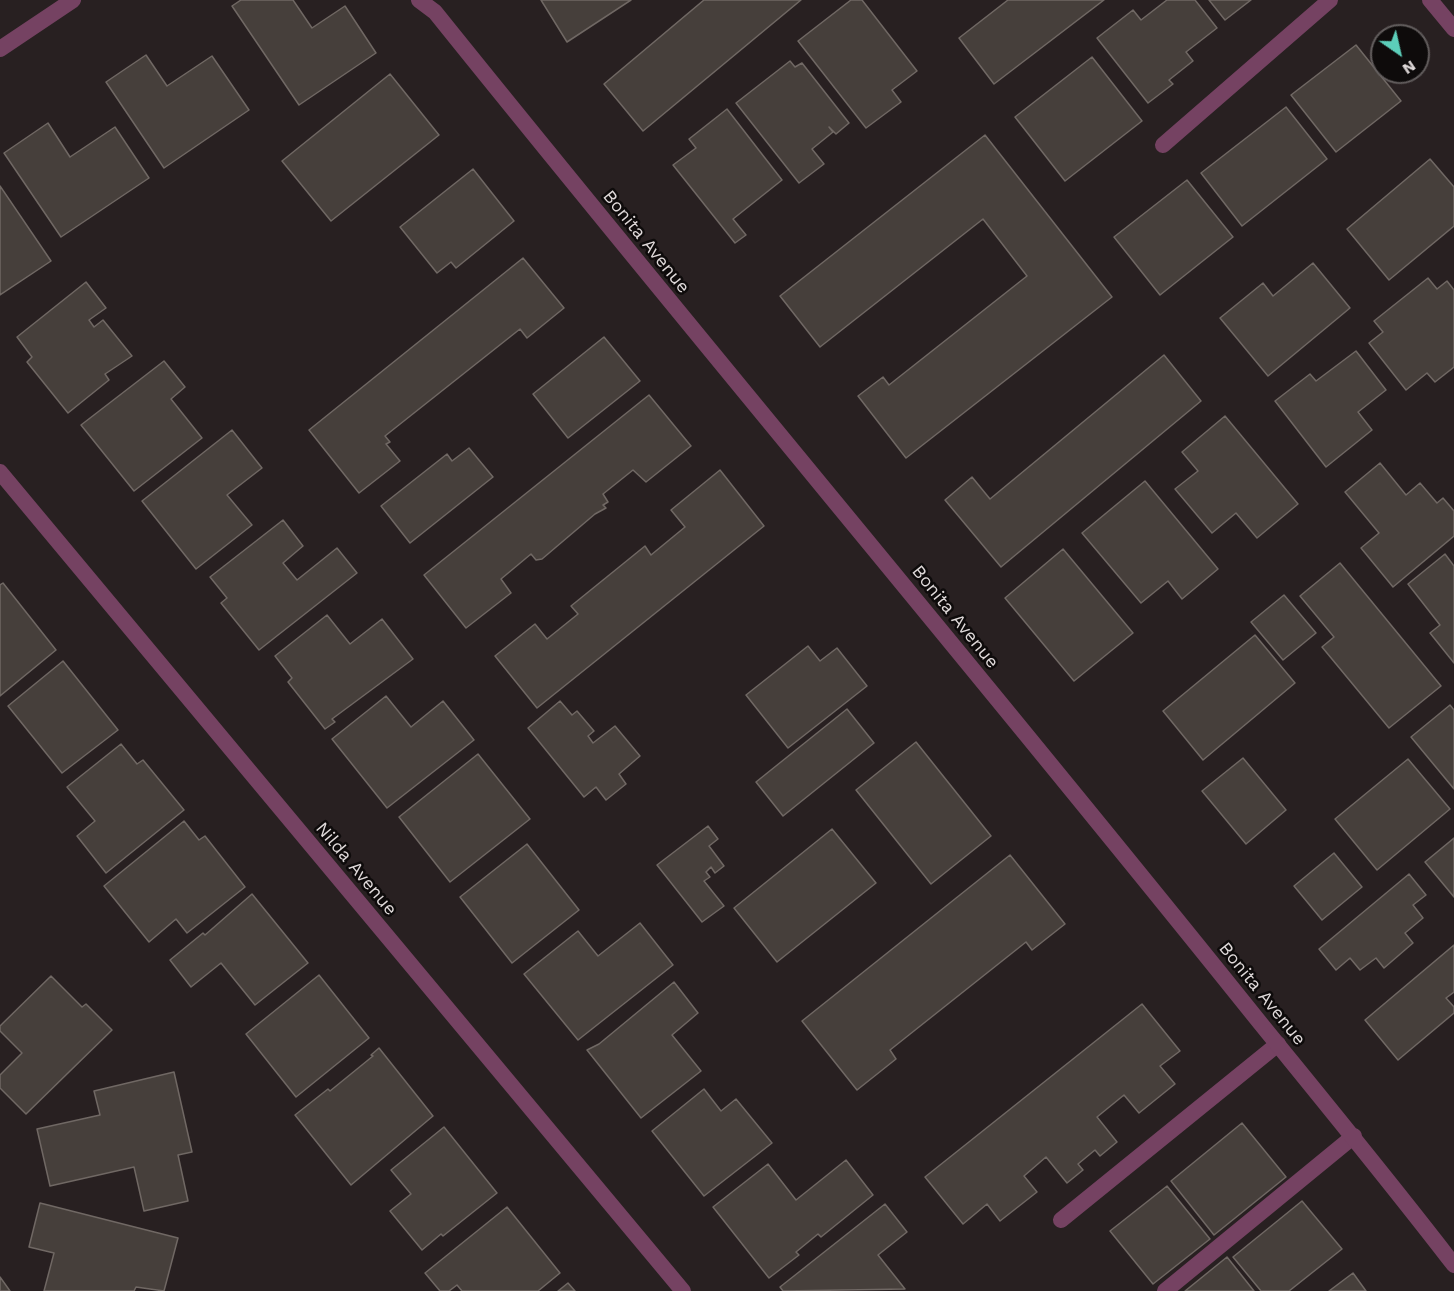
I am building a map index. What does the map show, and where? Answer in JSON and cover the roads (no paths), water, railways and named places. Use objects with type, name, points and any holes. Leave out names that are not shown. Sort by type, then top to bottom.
[{"type":"street","points":[[0,49],[73,0]]},
{"type":"street","name":"Bonita Avenue","points":[[419,0],[435,12],[1354,1136],[1454,1265]]},
{"type":"street","points":[[1163,145],[1330,0]]},
{"type":"street","points":[[1430,0],[1454,29]]},
{"type":"street","name":"Nilda Avenue","points":[[0,472],[683,1291]]},
{"type":"street","points":[[1061,1220],[1278,1044]]},
{"type":"street","points":[[1165,1291],[1354,1136]]}]
